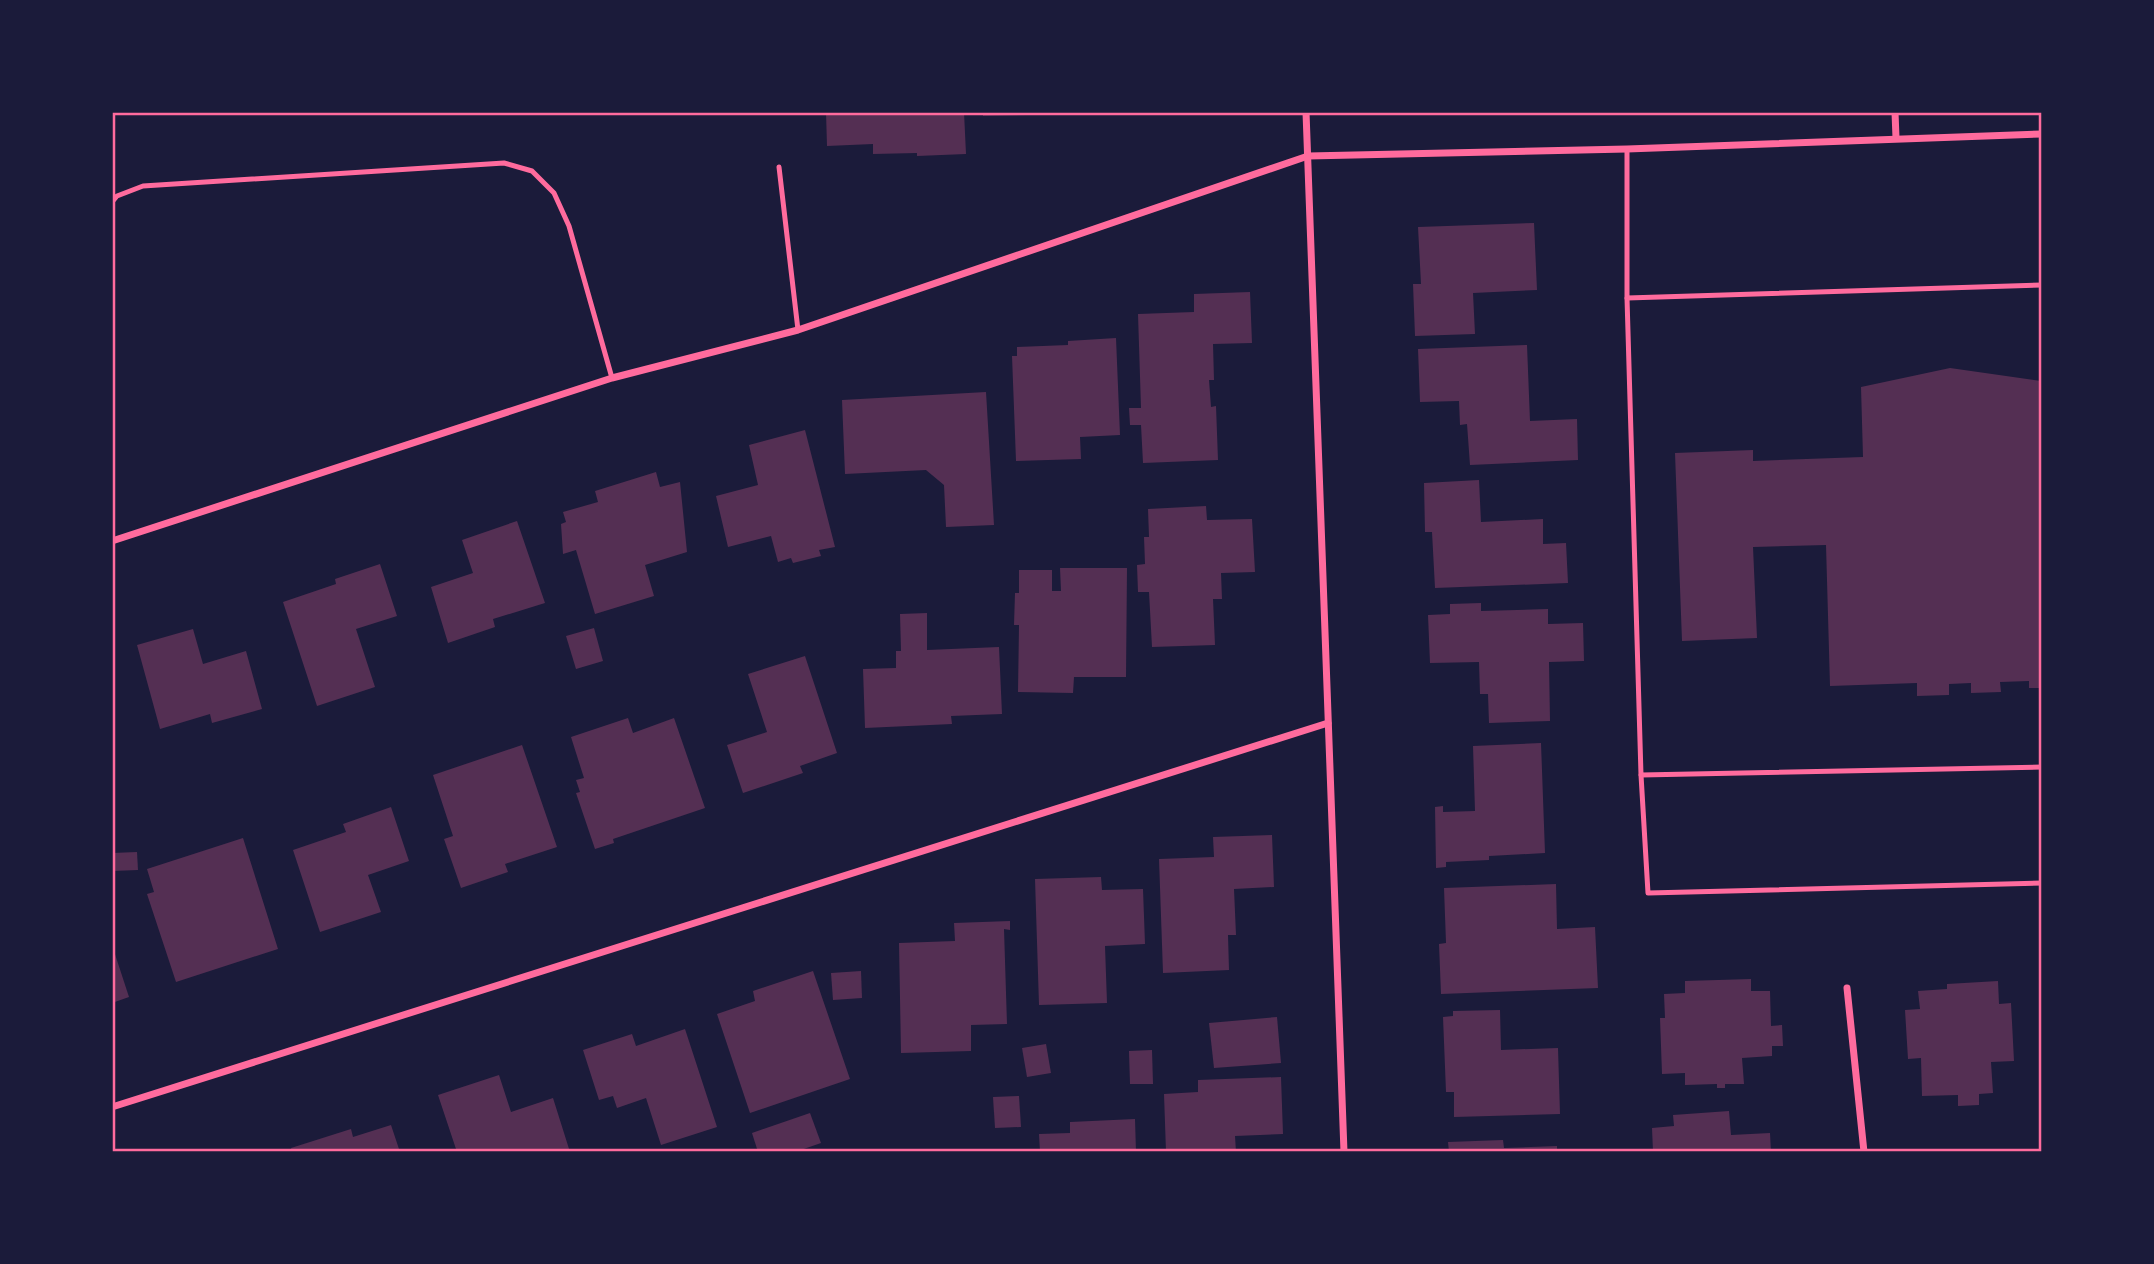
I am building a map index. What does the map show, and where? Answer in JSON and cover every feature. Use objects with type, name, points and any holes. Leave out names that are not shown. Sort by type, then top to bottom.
[{"type":"street","points":[[1306,112],[1345,1152]]},
{"type":"street","points":[[1895,112],[1896,138]]},
{"type":"street","points":[[112,541],[612,378],[798,330],[1308,156],[1627,149],[2042,134]]},
{"type":"street","points":[[112,1107],[1328,723]]},
{"type":"street","points":[[1847,988],[1864,1152]]},
{"type":"lane","points":[[1627,149],[1627,298],[1641,775],[1648,893],[2042,883]]},
{"type":"lane","points":[[112,202],[117,196],[143,187],[504,163],[532,171],[554,193],[569,226],[612,378]]},
{"type":"lane","points":[[779,167],[798,330]]},
{"type":"lane","points":[[1627,298],[2042,285]]},
{"type":"lane","points":[[1641,775],[2042,767]]},
{"type":"building","points":[[826,112],[964,112],[966,154],[873,154],[873,144],[827,146]]},
{"type":"building","points":[[983,112],[1028,112],[1028,115],[983,116]]},
{"type":"building","points":[[1534,223],[1537,290],[1473,293],[1475,334],[1415,336],[1413,284],[1421,284],[1418,227]]},
{"type":"building","points":[[1250,292],[1252,343],[1213,344],[1214,380],[1209,380],[1211,407],[1216,406],[1218,460],[1143,463],[1141,425],[1130,425],[1129,408],[1141,408],[1138,314],[1194,312],[1194,294]]},
{"type":"building","points":[[1116,338],[1120,435],[1080,437],[1081,459],[1016,461],[1012,356],[1017,356],[1017,347],[1068,345],[1068,341]]},
{"type":"building","points":[[1527,345],[1530,421],[1577,419],[1578,460],[1470,465],[1467,424],[1460,425],[1459,401],[1420,402],[1418,349]]},
{"type":"building","points":[[1950,368],[2041,381],[2042,688],[2029,688],[2029,681],[2000,682],[2001,692],[1971,693],[1971,683],[1949,684],[1949,695],[1917,696],[1917,683],[1830,686],[1826,545],[1753,547],[1757,638],[1682,641],[1675,453],[1753,450],[1753,461],[1863,457],[1861,387]]},
{"type":"building","points":[[986,392],[994,525],[946,527],[944,485],[926,470],[845,474],[842,400]]},
{"type":"building","points":[[805,430],[835,547],[819,550],[821,556],[793,563],[791,558],[778,562],[771,536],[728,547],[716,496],[758,485],[749,445]]},
{"type":"building","points":[[656,472],[660,487],[680,482],[687,552],[645,565],[654,596],[595,614],[576,550],[563,554],[561,524],[566,522],[563,512],[598,502],[595,491]]},
{"type":"building","points":[[1479,480],[1481,522],[1543,519],[1543,544],[1566,543],[1568,583],[1435,588],[1432,532],[1425,532],[1424,483]]},
{"type":"building","points":[[1206,506],[1207,520],[1252,519],[1255,572],[1221,573],[1222,599],[1213,599],[1215,645],[1152,647],[1149,592],[1138,592],[1137,565],[1145,564],[1144,537],[1149,537],[1148,509]]},
{"type":"building","points":[[517,521],[545,603],[493,619],[495,627],[448,643],[431,587],[473,573],[462,540]]},
{"type":"building","points":[[380,564],[397,616],[356,629],[375,687],[317,706],[283,602],[336,584],[335,579]]},
{"type":"building","points":[[1060,568],[1127,568],[1126,677],[1074,677],[1073,693],[1018,692],[1019,625],[1014,625],[1019,570],[1052,570],[1052,591],[1061,591]]},
{"type":"building","points":[[1481,603],[1481,611],[1548,609],[1548,624],[1583,623],[1584,661],[1549,662],[1550,721],[1489,723],[1488,694],[1480,694],[1479,662],[1430,663],[1428,615],[1450,614],[1450,604]]},
{"type":"building","points":[[927,613],[927,650],[999,647],[1002,714],[951,716],[952,724],[865,728],[863,669],[896,668],[896,651],[901,651],[900,614]]},
{"type":"building","points":[[594,628],[603,661],[576,669],[566,636]]},
{"type":"building","points":[[193,629],[203,664],[246,651],[262,709],[212,723],[210,714],[160,729],[137,645]]},
{"type":"building","points":[[805,656],[837,753],[800,766],[803,773],[743,793],[727,745],[767,732],[748,674]]},
{"type":"building","points":[[628,718],[633,733],[674,718],[705,808],[613,839],[614,843],[595,849],[576,793],[580,792],[576,780],[584,778],[571,737]]},
{"type":"building","points":[[1541,743],[1545,853],[1489,856],[1489,860],[1446,862],[1446,867],[1436,868],[1435,807],[1443,806],[1443,812],[1475,811],[1473,746]]},
{"type":"building","points":[[522,745],[557,847],[505,864],[508,872],[461,888],[444,839],[453,836],[433,775]]},
{"type":"building","points":[[391,807],[409,861],[368,875],[381,912],[320,932],[293,850],[346,832],[343,824]]},
{"type":"building","points":[[1272,835],[1274,887],[1234,889],[1236,935],[1228,935],[1229,970],[1163,973],[1159,859],[1214,857],[1213,837]]},
{"type":"building","points":[[243,838],[278,949],[176,982],[147,894],[154,892],[147,869]]},
{"type":"building","points":[[137,852],[138,870],[112,871],[112,853]]},
{"type":"building","points":[[1101,877],[1102,890],[1143,889],[1145,944],[1105,946],[1107,1003],[1039,1005],[1035,879]]},
{"type":"building","points":[[1556,884],[1557,929],[1595,927],[1598,988],[1441,994],[1439,944],[1446,943],[1444,888]]},
{"type":"building","points":[[1010,921],[1010,930],[1004,929],[1007,1024],[971,1025],[971,1051],[901,1053],[899,943],[955,941],[954,923]]},
{"type":"building","points":[[112,945],[129,997],[112,1003]]},
{"type":"building","points":[[813,971],[850,1079],[750,1113],[717,1014],[755,1001],[753,991]]},
{"type":"building","points":[[861,971],[862,998],[833,1000],[831,973]]},
{"type":"building","points":[[1751,979],[1751,991],[1770,991],[1771,1026],[1782,1025],[1783,1046],[1772,1046],[1772,1056],[1742,1058],[1744,1084],[1725,1084],[1725,1088],[1717,1088],[1717,1084],[1685,1085],[1685,1073],[1662,1074],[1660,1018],[1665,1018],[1664,994],[1685,993],[1685,981]]},
{"type":"building","points":[[1998,981],[1999,1004],[2011,1003],[2014,1061],[1991,1062],[1993,1093],[1979,1094],[1979,1105],[1958,1106],[1958,1095],[1922,1096],[1921,1058],[1908,1059],[1905,1010],[1920,1009],[1918,991],[1947,989],[1947,984]]},
{"type":"building","points":[[1500,1010],[1501,1050],[1558,1048],[1560,1114],[1454,1117],[1454,1092],[1446,1092],[1443,1017],[1453,1016],[1453,1011]]},
{"type":"building","points":[[1277,1017],[1281,1063],[1214,1068],[1209,1023]]},
{"type":"building","points":[[685,1029],[717,1127],[661,1145],[646,1098],[617,1108],[613,1096],[599,1100],[583,1050],[632,1034],[636,1046]]},
{"type":"building","points":[[1046,1044],[1051,1073],[1027,1077],[1022,1048]]},
{"type":"building","points":[[1152,1050],[1153,1084],[1130,1084],[1129,1051]]},
{"type":"building","points":[[499,1075],[511,1112],[553,1098],[570,1152],[457,1152],[438,1095]]},
{"type":"building","points":[[1281,1077],[1283,1134],[1235,1136],[1236,1152],[1166,1152],[1164,1094],[1198,1092],[1198,1080]]},
{"type":"building","points":[[1019,1096],[1021,1127],[995,1128],[993,1097]]},
{"type":"building","points":[[1729,1111],[1731,1135],[1770,1133],[1771,1152],[1653,1152],[1652,1128],[1674,1126],[1673,1115]]},
{"type":"building","points":[[810,1113],[821,1143],[795,1152],[758,1152],[752,1133]]},
{"type":"building","points":[[1135,1119],[1136,1152],[1040,1152],[1039,1134],[1070,1133],[1070,1122]]},
{"type":"building","points":[[391,1125],[400,1152],[292,1152],[291,1148],[351,1129],[353,1137]]},
{"type":"building","points":[[1503,1140],[1504,1148],[1557,1146],[1557,1152],[1449,1152],[1448,1142]]}]
